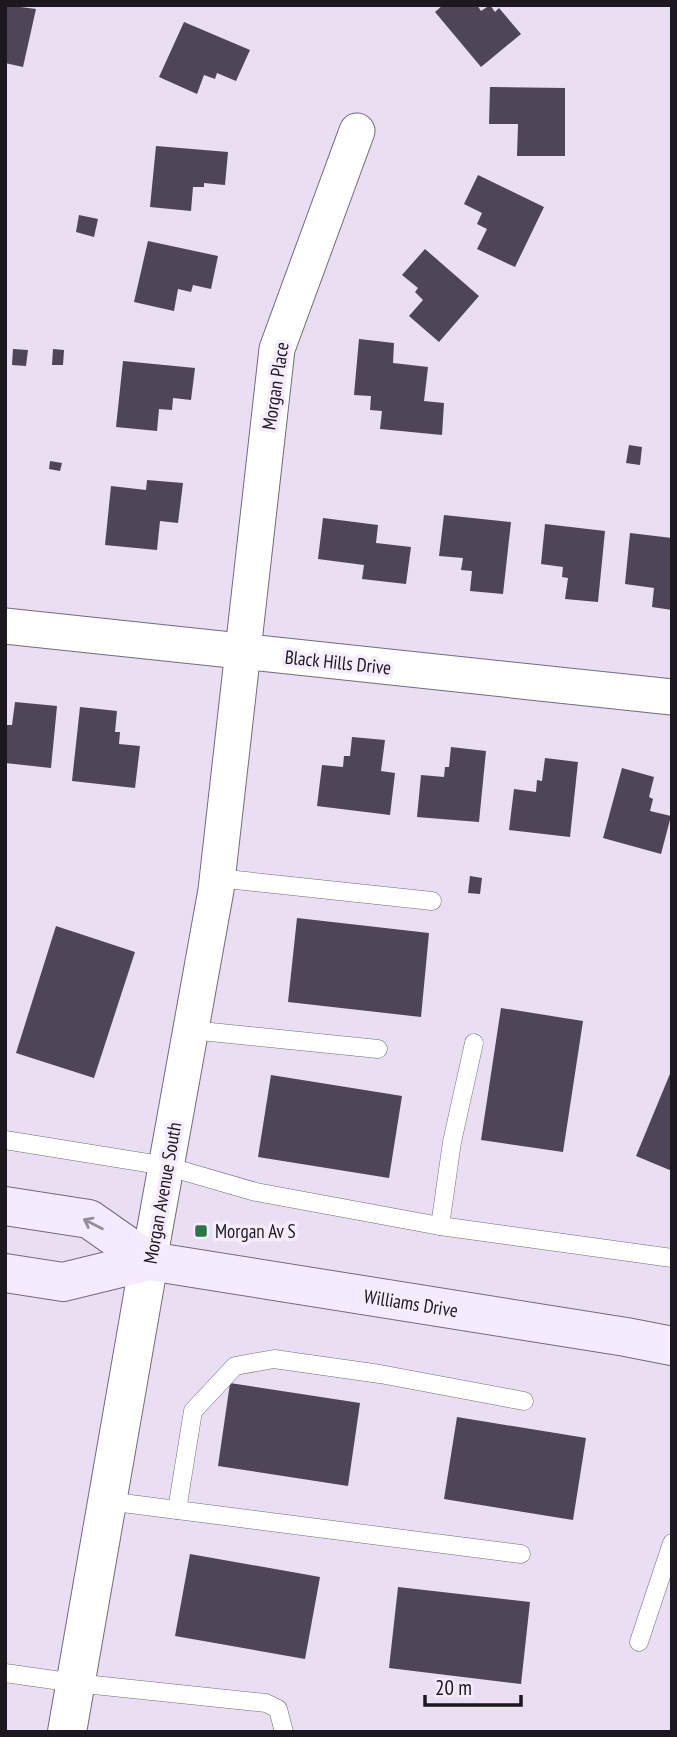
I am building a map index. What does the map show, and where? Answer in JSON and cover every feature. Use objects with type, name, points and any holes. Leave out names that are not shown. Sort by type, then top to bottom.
[{"type":"main road","name":"Williams Drive","points":[[5,1206],[89,1219],[149,1261]]},
{"type":"main road","name":"Williams Drive","points":[[5,1273],[63,1282],[149,1261],[672,1346]]},
{"type":"street","name":"Morgan Place","points":[[244,652],[277,349],[357,131]]},
{"type":"street","name":"Black Hills Drive","points":[[5,626],[672,697]]},
{"type":"street","name":"Morgan Avenue South","points":[[67,1732],[217,878],[244,652]]},
{"type":"lane","points":[[217,878],[432,901]]},
{"type":"lane","points":[[191,1030],[378,1049]]},
{"type":"lane","points":[[440,1226],[452,1142],[474,1043]]},
{"type":"lane","points":[[5,1140],[166,1166],[256,1192],[440,1226],[672,1258]]},
{"type":"lane","points":[[177,1510],[193,1411],[236,1366],[274,1359],[380,1374],[524,1401]]},
{"type":"lane","points":[[107,1501],[521,1554]]},
{"type":"lane","points":[[639,1642],[672,1543]]},
{"type":"lane","points":[[5,1673],[266,1703],[278,1709],[284,1732]]},
{"type":"building","points":[[5,5],[36,9],[23,67],[5,63]]},
{"type":"building","points":[[443,5],[477,5],[481,11],[490,5],[495,12],[499,8],[521,34],[481,67],[435,12]]},
{"type":"building","points":[[184,22],[250,50],[236,81],[217,73],[215,79],[204,75],[197,94],[159,77]]},
{"type":"building","points":[[490,87],[565,88],[565,156],[517,156],[518,124],[489,124]]},
{"type":"building","points":[[156,146],[228,152],[225,185],[204,183],[204,187],[193,187],[191,211],[150,207]]},
{"type":"building","points":[[478,175],[544,207],[515,267],[477,249],[487,229],[477,224],[482,213],[464,204]]},
{"type":"building","points":[[79,215],[98,219],[94,237],[76,232]]},
{"type":"building","points":[[148,241],[218,256],[211,289],[193,285],[191,292],[178,289],[174,311],[134,302]]},
{"type":"building","points":[[425,249],[479,296],[439,342],[409,316],[423,300],[415,292],[418,288],[402,275]]},
{"type":"building","points":[[359,339],[394,343],[393,363],[428,367],[424,401],[444,403],[442,435],[380,429],[382,411],[370,410],[371,396],[354,395]]},
{"type":"building","points":[[13,349],[28,350],[26,366],[12,365]]},
{"type":"building","points":[[53,349],[64,350],[63,365],[52,365]]},
{"type":"building","points":[[123,361],[195,368],[191,400],[173,398],[172,410],[159,409],[157,431],[116,427]]},
{"type":"building","points":[[629,445],[642,447],[640,465],[626,463]]},
{"type":"building","points":[[50,461],[62,463],[60,471],[49,469]]},
{"type":"building","points":[[147,480],[183,483],[178,523],[160,521],[157,550],[105,545],[111,486],[146,490]]},
{"type":"building","points":[[444,515],[511,522],[503,594],[470,591],[472,571],[461,570],[463,558],[439,556]]},
{"type":"building","points":[[323,518],[378,525],[376,543],[411,547],[406,584],[362,579],[364,565],[318,559]]},
{"type":"building","points":[[545,524],[605,531],[598,602],[565,599],[568,578],[562,577],[563,567],[541,564]]},
{"type":"building","points":[[630,533],[672,538],[672,610],[652,607],[654,588],[625,584]]},
{"type":"building","points":[[15,702],[57,706],[51,768],[5,763],[5,725],[12,725]]},
{"type":"building","points":[[80,707],[117,711],[115,732],[120,732],[119,744],[140,746],[135,788],[72,781]]},
{"type":"building","points":[[352,737],[385,740],[381,771],[395,773],[390,815],[317,806],[322,765],[343,767],[344,756],[350,756]]},
{"type":"building","points":[[451,747],[486,751],[479,822],[417,817],[421,775],[444,777],[445,767],[449,767]]},
{"type":"building","points":[[545,758],[578,762],[570,837],[509,830],[514,789],[536,792],[537,780],[542,781]]},
{"type":"building","points":[[622,768],[654,777],[649,797],[653,799],[650,811],[671,816],[661,854],[603,838]]},
{"type":"building","points":[[470,876],[482,878],[480,894],[468,893]]},
{"type":"building","points":[[297,918],[429,933],[421,1017],[288,1002]]},
{"type":"building","points":[[56,926],[135,952],[94,1078],[16,1053]]},
{"type":"building","points":[[501,1008],[583,1021],[563,1152],[481,1140]]},
{"type":"building","points":[[672,1069],[672,1171],[636,1156]]},
{"type":"building","points":[[271,1075],[402,1096],[389,1178],[258,1157]]},
{"type":"building","points":[[230,1383],[360,1403],[348,1486],[218,1466]]},
{"type":"building","points":[[457,1417],[586,1438],[573,1520],[444,1499]]},
{"type":"building","points":[[190,1554],[320,1577],[305,1659],[175,1636]]},
{"type":"building","points":[[398,1587],[530,1602],[521,1684],[389,1668]]},
{"type":"place","name":"Morgan Av S","points":[[201,1231]]}]
